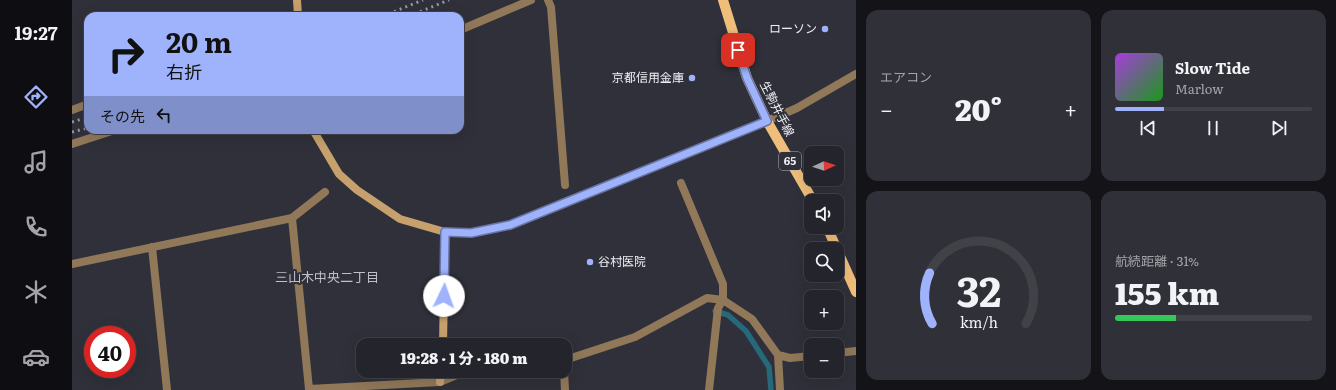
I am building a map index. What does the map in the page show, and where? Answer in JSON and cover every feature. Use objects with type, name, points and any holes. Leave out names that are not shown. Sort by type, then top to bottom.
[{"type":"main road","name":"生駒井手線","points":[[723,0],[747,78],[767,121],[809,194]]},
{"type":"main road","points":[[830,234],[856,292]]},
{"type":"street","points":[[297,0],[298,12]]},
{"type":"street","points":[[464,28],[531,0]]},
{"type":"street","points":[[548,0],[551,7],[565,185]]},
{"type":"street","points":[[315,134],[338,173],[357,190],[400,220],[445,232],[471,233],[510,225],[767,121],[797,108],[856,74]]},
{"type":"street","points":[[72,110],[84,106]]},
{"type":"street","points":[[72,144],[103,134]]},
{"type":"street","points":[[681,183],[723,284],[723,300],[718,308],[709,390]]},
{"type":"street","points":[[72,264],[292,218],[325,192]]},
{"type":"street","points":[[292,218],[305,390],[439,386],[452,378]]},
{"type":"street","points":[[443,338],[445,232]]},
{"type":"street","points":[[152,247],[167,390]]},
{"type":"street","points":[[572,358],[635,337],[707,298],[723,300],[752,319],[778,355],[780,390]]},
{"type":"street","points":[[844,352],[856,351]]},
{"type":"street","points":[[778,355],[790,358],[804,357]]},
{"type":"street","points":[[564,378],[565,390]]},
{"type":"waterway","points":[[715,311],[728,315],[746,331],[769,367],[771,390]]},
{"type":"railway","points":[[393,12],[423,0]]},
{"type":"railway","points":[[419,12],[449,0]]},
{"type":"railway","points":[[72,122],[84,118]]},
{"type":"railway","points":[[72,132],[84,129]]},
{"type":"place","name":"ローソン","points":[[825,29]]},
{"type":"place","name":"京都信用金庫","points":[[692,78]]},
{"type":"place","name":"谷村医院","points":[[590,262]]},
{"type":"district","name":"三山木中央二丁目","points":[[327,277]]},
{"type":"route","points":[[444,296],[445,232],[471,233],[510,225],[767,121],[747,78],[738,50]]}]
